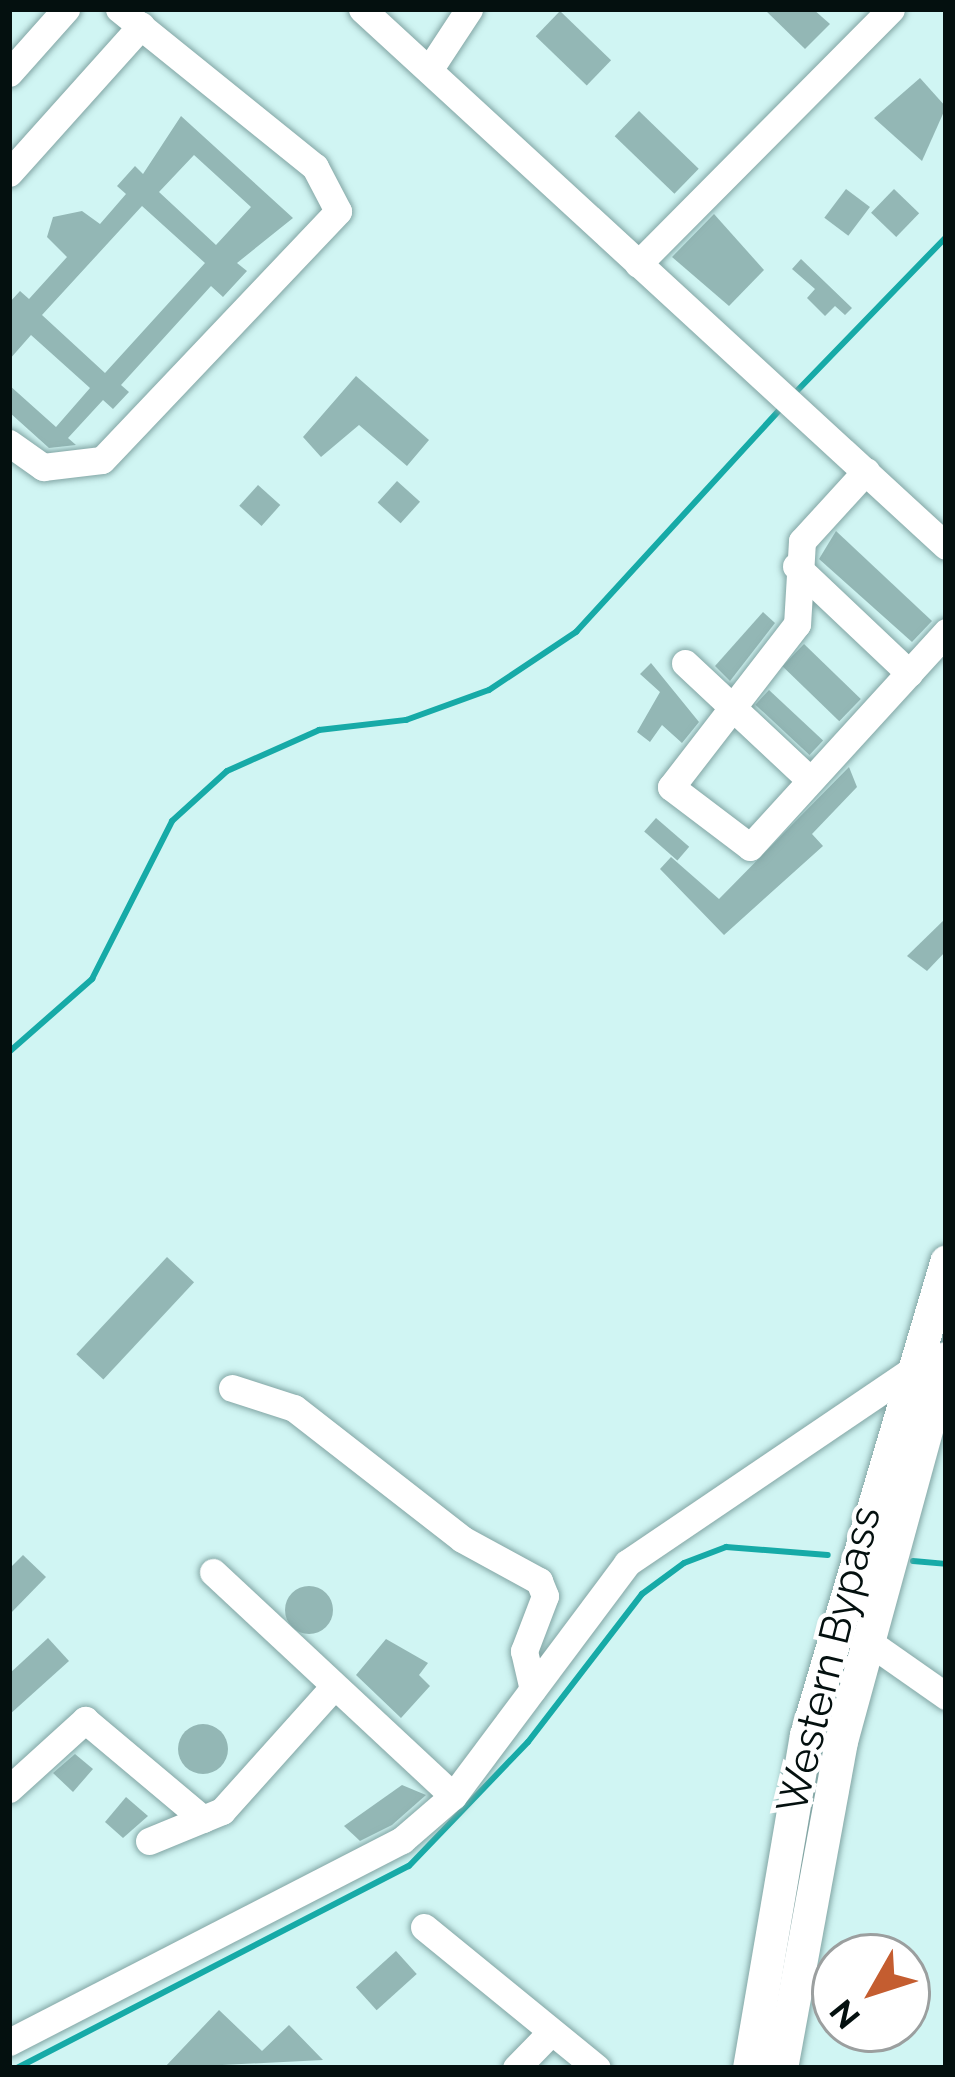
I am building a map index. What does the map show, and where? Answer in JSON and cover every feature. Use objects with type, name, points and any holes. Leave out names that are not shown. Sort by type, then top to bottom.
[{"type":"main road","name":"Western Bypass","points":[[749,2068],[806,1735],[908,1373],[946,1262]]},
{"type":"main road","name":"Western Bypass","points":[[781,2068],[866,1640],[946,1358]]},
{"type":"street","points":[[9,73],[66,9]]},
{"type":"street","points":[[362,9],[946,546]]},
{"type":"street","points":[[429,70],[470,9]]},
{"type":"street","points":[[638,264],[891,9]]},
{"type":"street","points":[[9,173],[130,18],[315,167],[338,211],[102,460],[43,467],[9,443]]},
{"type":"street","points":[[866,471],[802,541],[796,566],[801,615],[672,777],[675,791],[750,847],[946,632]]},
{"type":"street","points":[[796,566],[909,673]]},
{"type":"street","points":[[685,664],[810,780]]},
{"type":"street","points":[[9,2042],[370,1861],[453,1796],[626,1563],[908,1373]]},
{"type":"street","points":[[232,1388],[294,1408],[462,1539],[539,1581],[544,1596],[524,1651],[532,1689]]},
{"type":"street","points":[[213,1572],[453,1796]]},
{"type":"street","points":[[866,1640],[946,1696]]},
{"type":"street","points":[[148,1841],[202,1819],[334,1686]]},
{"type":"street","points":[[9,1790],[85,1720],[202,1819]]},
{"type":"street","points":[[424,1928],[597,2068]]},
{"type":"street","points":[[516,2068],[550,2033]]},
{"type":"building","points":[[764,9],[813,9],[830,24],[805,49]]},
{"type":"building","points":[[560,11],[611,60],[587,85],[536,36]]},
{"type":"building","points":[[920,78],[946,107],[922,161],[874,118]]},
{"type":"building","points":[[639,111],[699,169],[674,194],[615,136]]},
{"type":"building","points":[[181,116],[293,218],[237,263],[247,271],[223,297],[211,286],[121,385],[129,392],[113,409],[103,400],[68,438],[76,445],[49,448],[9,412],[9,385],[56,427],[90,388],[31,335],[9,360],[9,303],[20,291],[29,299],[67,257],[47,237],[53,217],[82,211],[100,224],[126,194],[117,186],[135,166],[143,174]],"holes":[[[194,155],[251,207],[216,245],[159,192]],[[142,206],[205,263],[105,373],[42,315]]]},
{"type":"building","points":[[846,189],[870,207],[848,236],[824,218]]},
{"type":"building","points":[[894,189],[919,213],[896,237],[871,213]]},
{"type":"building","points":[[714,214],[764,270],[729,306],[672,257]]},
{"type":"building","points":[[801,259],[852,308],[845,315],[835,306],[825,316],[807,298],[815,289],[792,269]]},
{"type":"building","points":[[356,376],[429,440],[407,466],[359,425],[321,457],[303,437]]},
{"type":"building","points":[[397,481],[420,502],[401,523],[378,503]]},
{"type":"building","points":[[258,485],[280,505],[262,526],[239,506]]},
{"type":"building","points":[[836,531],[932,621],[912,642],[819,559]]},
{"type":"building","points":[[763,612],[775,623],[730,681],[715,666]]},
{"type":"building","points":[[804,644],[861,699],[839,721],[782,666]]},
{"type":"building","points":[[651,663],[699,722],[682,743],[662,725],[650,742],[637,732],[660,692],[640,674]]},
{"type":"building","points":[[769,690],[823,740],[809,755],[755,705]]},
{"type":"building","points":[[849,767],[857,787],[812,834],[823,846],[724,935],[660,869],[671,857],[719,899]]},
{"type":"building","points":[[656,818],[689,847],[677,860],[644,832]]},
{"type":"building","points":[[946,918],[946,951],[927,971],[907,956]]},
{"type":"building","points":[[167,1257],[194,1282],[103,1380],[76,1354]]},
{"type":"building","points":[[23,1555],[46,1577],[9,1615],[9,1569]]},
{"type":"building","points":[[309,1586],[326,1593],[333,1610],[326,1627],[309,1634],[292,1627],[285,1610],[292,1593]]},
{"type":"building","points":[[48,1638],[69,1661],[9,1715],[9,1674]]},
{"type":"building","points":[[386,1639],[428,1663],[419,1675],[430,1686],[401,1718],[356,1675]]},
{"type":"building","points":[[203,1724],[221,1731],[228,1749],[221,1767],[203,1774],[185,1767],[178,1749],[185,1731]]},
{"type":"building","points":[[75,1754],[93,1769],[73,1792],[53,1773]]},
{"type":"building","points":[[402,1785],[426,1795],[392,1825],[360,1841],[344,1826]]},
{"type":"building","points":[[126,1797],[148,1816],[123,1838],[105,1822]]},
{"type":"building","points":[[396,1951],[417,1974],[377,2010],[356,1987]]},
{"type":"building","points":[[219,2010],[262,2051],[289,2025],[323,2060],[164,2068]]},
{"type":"waterway","points":[[794,394],[946,237]]},
{"type":"waterway","points":[[9,1052],[92,979],[172,821],[227,771],[319,730],[406,720],[489,690],[576,632],[781,408]]},
{"type":"waterway","points":[[17,2068],[409,1866],[528,1742],[642,1594],[684,1563],[726,1547],[828,1555]]},
{"type":"waterway","points":[[913,1561],[946,1564]]}]
